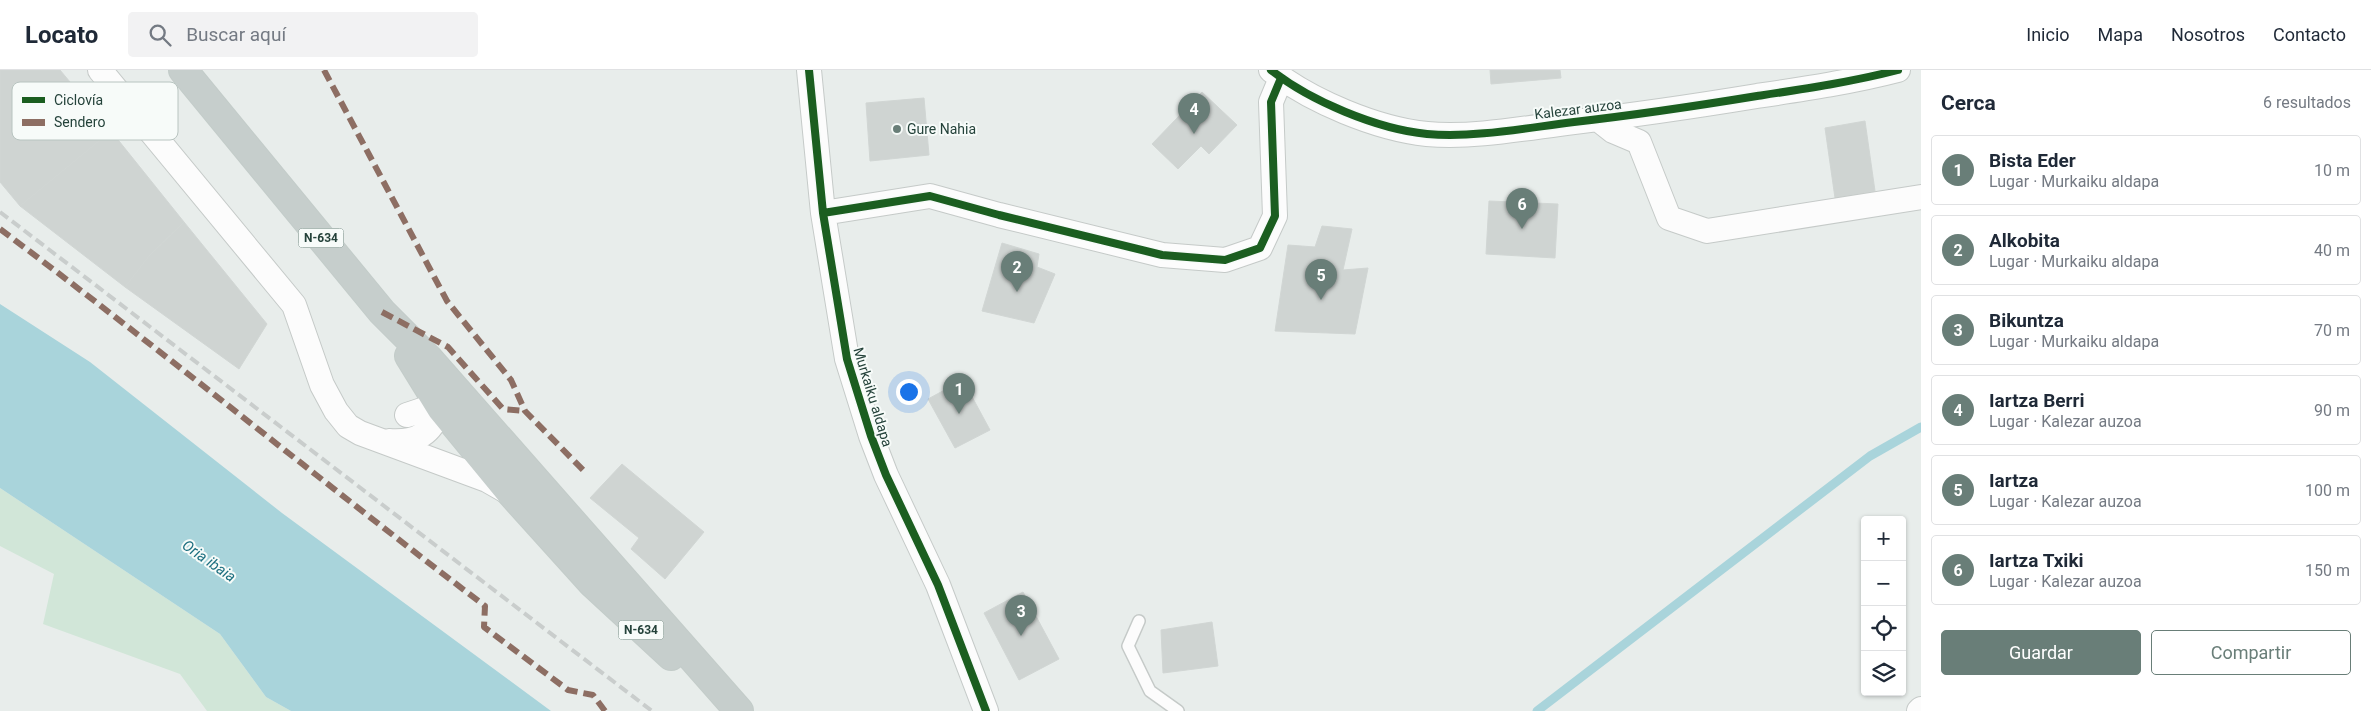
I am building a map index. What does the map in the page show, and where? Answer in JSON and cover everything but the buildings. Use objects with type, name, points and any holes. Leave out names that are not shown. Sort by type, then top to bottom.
[{"type":"highway","name":"N-634","points":[[183,70],[422,362],[531,475],[738,711]]},
{"type":"highway","name":"N-634","points":[[422,362],[440,408],[510,492],[612,603],[733,711]]},
{"type":"highway","name":"N-634","points":[[440,408],[453,412],[467,421],[505,464],[531,475]]},
{"type":"street","points":[[100,70],[110,82]]},
{"type":"street","name":"Murkaiku aldapa","points":[[809,70],[823,213],[847,358],[871,436],[886,475],[938,585],[986,711]]},
{"type":"street","name":"Kalezar auzoa","points":[[1276,74],[1300,92],[1336,108],[1381,123],[1426,134],[1466,135],[1599,120],[1859,80],[1898,70]]},
{"type":"street","points":[[823,213],[930,196],[1162,255],[1225,260],[1260,248],[1275,216],[1271,102],[1276,74]]},
{"type":"street","name":"Kalezar auzoa","points":[[1599,120],[1613,131],[1639,142],[1669,218],[1707,230],[1921,198]]},
{"type":"street","points":[[158,140],[294,305],[322,385],[336,411],[348,426],[487,480],[510,492]]},
{"type":"street","points":[[407,415],[414,400],[422,362]]},
{"type":"street","points":[[440,408],[435,423],[424,434],[399,442],[375,438],[407,415],[425,409],[440,408]]},
{"type":"lane","points":[[1139,620],[1128,646],[1150,691],[1178,711]]},
{"type":"green space","points":[[0,488],[220,634],[266,697],[291,711],[207,711],[180,674],[43,624],[54,574],[0,546]]},
{"type":"water","name":"Oria ibaia","points":[[0,304],[90,362],[282,513],[551,711],[291,711],[266,697],[220,634],[0,488]]},
{"type":"waterway","points":[[1537,711],[1870,456],[1921,427]]},
{"type":"railway","points":[[0,212],[652,711]]},
{"type":"marked path","points":[[324,70],[447,301],[511,380],[525,411],[587,474]]},
{"type":"marked path","points":[[0,229],[485,606],[484,627],[568,690],[593,695],[605,711]]},
{"type":"marked path","points":[[382,312],[448,347],[503,409],[525,411]]},
{"type":"cycle path","points":[[809,70],[823,213],[847,359],[871,436],[886,475],[938,585],[986,711]]},
{"type":"cycle path","points":[[1271,70],[1324,103],[1366,120],[1408,131],[1445,135],[1500,132],[1665,110],[1828,85],[1898,70]]},
{"type":"cycle path","points":[[823,213],[930,196],[1162,255],[1225,260],[1260,248],[1275,216],[1271,102],[1281,78]]},
{"type":"place","name":"Gure Nahia","points":[[897,129]]},
{"type":"place","name":"Iartza Berri","points":[[1194,134]]},
{"type":"place","name":"Iartza Txiki","points":[[1522,229]]},
{"type":"place","name":"Alkobita","points":[[1017,292]]},
{"type":"place","name":"Iartza","points":[[1321,300]]},
{"type":"place","name":"Bista Eder","points":[[959,414]]},
{"type":"place","name":"Bikuntza","points":[[1021,636]]}]
